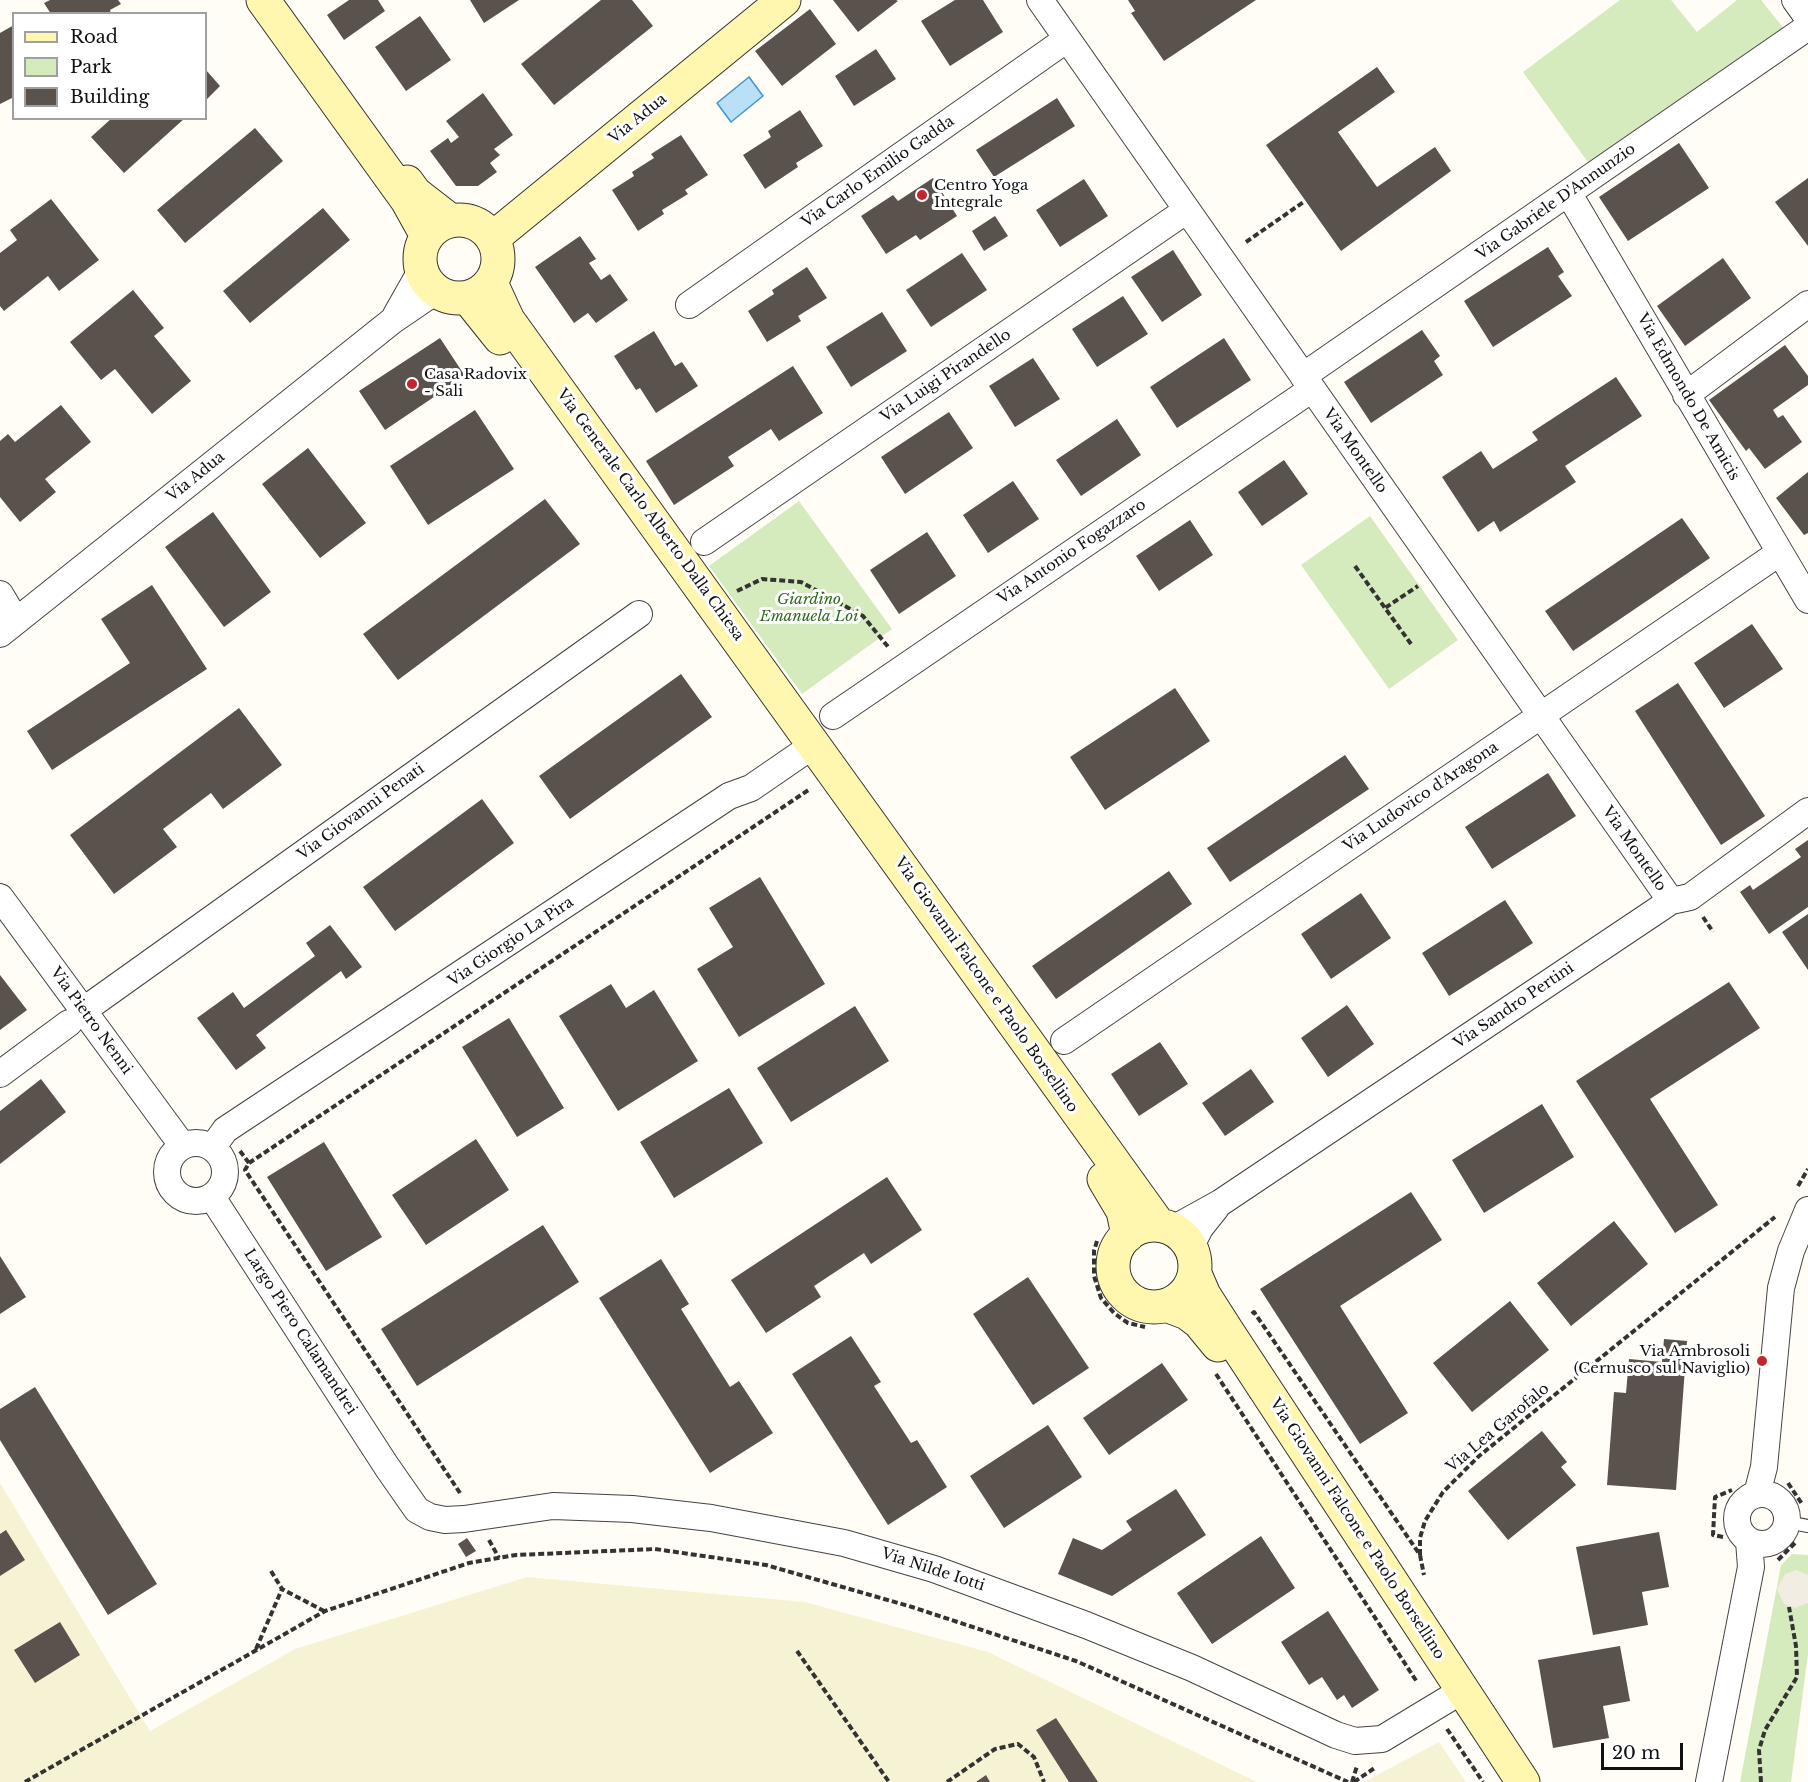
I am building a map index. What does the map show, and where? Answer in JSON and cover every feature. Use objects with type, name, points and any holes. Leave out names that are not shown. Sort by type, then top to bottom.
[{"type":"street","points":[[263,0],[407,200],[439,228]]},
{"type":"street","points":[[275,0],[439,228]]},
{"type":"street","name":"Via Adua","points":[[493,238],[784,0]]},
{"type":"street","name":"Via Montello","points":[[1040,0],[1671,901]]},
{"type":"street","points":[[1795,0],[1808,18]]},
{"type":"street","name":"Via Gabriele D'Annunzio","points":[[1307,382],[1569,194],[1808,27]]},
{"type":"street","name":"Via Carlo Emilio Gadda","points":[[689,305],[1067,39]]},
{"type":"street","name":"Via Edmondo De Amicis","points":[[1569,194],[1808,600]]},
{"type":"street","name":"Via Luigi Pirandello","points":[[704,542],[1187,210]]},
{"type":"street","points":[[473,222],[493,238],[499,264],[480,291],[448,298],[429,281],[421,249],[439,228],[473,222]]},
{"type":"street","name":"Via Adua","points":[[8,627],[392,321],[429,281]]},
{"type":"street","name":"Via Generale Carlo Alberto Dalla Chiesa","points":[[480,291],[488,322],[801,754]]},
{"type":"street","points":[[1686,395],[1808,304]]},
{"type":"street","name":"Via Antonio Fogazzaro","points":[[833,716],[1307,382]]},
{"type":"street","name":"Via Ludovico d'Aragona","points":[[1064,1041],[1779,552]]},
{"type":"street","points":[[0,594],[8,627]]},
{"type":"street","name":"Via Giovanni Penati","points":[[0,1074],[76,1017],[639,614]]},
{"type":"street","name":"Via Giorgio La Pira","points":[[213,1148],[225,1130],[729,796],[751,788],[801,754]]},
{"type":"street","name":"Via Giovanni Falcone e Paolo Borsellino","points":[[801,754],[1110,1187],[1123,1211],[1115,1232],[1118,1247],[1113,1261],[1114,1272],[1121,1289],[1133,1301],[1152,1307],[1157,1316],[1187,1313],[1210,1334],[1506,1782]]},
{"type":"street","name":"Via Giovanni Falcone e Paolo Borsellino","points":[[801,754],[1179,1243],[1204,1295],[1452,1703],[1523,1782]]},
{"type":"street","name":"Via Sandro Pertini","points":[[1179,1243],[1200,1228],[1220,1203],[1671,901],[1690,897],[1808,811]]},
{"type":"street","name":"Via Pietro Nenni","points":[[0,897],[76,1017],[182,1146]]},
{"type":"street","points":[[197,1142],[213,1148],[221,1156],[225,1167],[225,1178],[220,1189],[212,1197],[200,1201],[187,1200],[170,1187],[167,1178],[169,1159],[182,1146],[197,1142]]},
{"type":"street","name":"Largo Piero Calamandrei","points":[[212,1197],[387,1467]]},
{"type":"street","points":[[1767,1496],[1764,1467],[1781,1288],[1791,1251],[1808,1210]]},
{"type":"street","points":[[1115,1232],[1143,1226],[1179,1243],[1187,1292],[1157,1316]]},
{"type":"street","name":"Via Nilde Iotti","points":[[387,1467],[417,1510],[445,1520],[553,1506],[632,1509],[711,1518],[844,1543],[934,1569],[1096,1628],[1192,1668],[1336,1735],[1354,1741],[1382,1739],[1452,1703]]},
{"type":"street","points":[[1767,1496],[1785,1509],[1798,1524],[1781,1536],[1758,1542],[1739,1529],[1737,1514],[1744,1501],[1767,1496]]},
{"type":"street","points":[[1709,1782],[1758,1542]]},
{"type":"path","points":[[1246,242],[1305,201]]},
{"type":"path","points":[[1355,566],[1411,644]]},
{"type":"path","points":[[730,595],[762,579],[801,582],[863,616],[880,637]]},
{"type":"path","points":[[1385,609],[1426,580]]},
{"type":"path","points":[[801,754],[816,794]]},
{"type":"path","points":[[499,1558],[475,1517],[245,1170],[249,1163],[281,1141],[812,788]]},
{"type":"path","name":"Via Lea Garofalo","points":[[1420,1555],[1420,1538],[1425,1521],[1443,1492],[1479,1456],[1782,1211]]},
{"type":"path","points":[[1115,1232],[1094,1251],[1094,1276],[1101,1298],[1114,1313],[1128,1323],[1157,1316]]},
{"type":"path","points":[[1214,1371],[1417,1682]]},
{"type":"path","points":[[25,1782],[325,1611],[469,1563],[499,1558],[655,1550],[766,1565],[912,1607],[1076,1661],[1348,1782]]},
{"type":"path","points":[[271,1571],[282,1589],[325,1611]]},
{"type":"path","points":[[256,1650],[282,1589]]},
{"type":"path","points":[[1761,1782],[1759,1750],[1765,1730],[1797,1677],[1796,1646],[1789,1607]]},
{"type":"path","points":[[797,1650],[889,1782]]},
{"type":"path","points":[[1452,1703],[1483,1782]]},
{"type":"path","points":[[947,1782],[994,1749],[1018,1744],[1034,1757],[1044,1782]]},
{"type":"shaded area","points":[[0,1483],[150,1731],[295,1649],[527,1577],[805,1602],[988,1652],[1257,1782],[0,1782]]},
{"type":"shaded area","points":[[1796,1570],[1808,1575],[1808,1603],[1795,1608],[1784,1604],[1777,1589],[1785,1574]]},
{"type":"shaded area","points":[[1439,1742],[1466,1782],[1364,1782]]},
{"type":"green space","points":[[1620,0],[1671,0],[1697,32],[1737,0],[1761,0],[1785,30],[1590,165],[1523,72]]},
{"type":"green space","name":"Giardino Emanuela Loi","points":[[799,501],[892,629],[802,694],[709,566]]},
{"type":"green space","points":[[1370,516],[1458,640],[1389,689],[1301,565]]},
{"type":"green space","points":[[1792,1554],[1808,1555],[1808,1654],[1791,1782],[1740,1782],[1781,1565]]},
{"type":"water","points":[[749,77],[763,96],[731,122],[717,103]]},
{"type":"building","points":[[50,0],[118,0],[121,4],[110,10],[110,12],[50,12],[44,3]]},
{"type":"building","points":[[349,0],[378,0],[385,11],[344,40],[327,15]]},
{"type":"building","points":[[470,0],[519,0],[484,23]]},
{"type":"building","points":[[601,0],[632,0],[653,26],[554,105],[521,64]]},
{"type":"building","points":[[833,0],[896,0],[898,1],[858,32]]},
{"type":"building","points":[[955,0],[983,0],[1003,32],[950,66],[921,21]]},
{"type":"building","points":[[1128,0],[1256,0],[1164,61],[1131,13],[1135,11]]},
{"type":"building","points":[[810,9],[836,44],[782,86],[755,51]]},
{"type":"building","points":[[420,16],[451,60],[406,91],[375,47]]},
{"type":"building","points":[[12,26],[12,98],[0,104],[0,33]]},
{"type":"building","points":[[876,49],[896,79],[854,106],[835,76]]},
{"type":"building","points":[[1377,67],[1395,92],[1338,132],[1377,187],[1435,147],[1451,171],[1341,251],[1266,145]]},
{"type":"building","points":[[207,71],[220,86],[207,99]]},
{"type":"building","points":[[483,93],[513,135],[494,149],[500,155],[490,163],[497,172],[478,186],[456,186],[430,151],[448,138],[451,143],[459,137],[446,121]]},
{"type":"building","points":[[1057,98],[1075,126],[994,177],[976,150]]},
{"type":"building","points":[[800,110],[823,146],[796,163],[798,167],[765,189],[743,155],[771,137],[768,131]]},
{"type":"building","points":[[110,120],[183,120],[124,173],[91,137]]},
{"type":"building","points":[[255,128],[283,161],[185,243],[157,210]]},
{"type":"building","points":[[681,135],[708,175],[685,190],[688,194],[662,210],[664,214],[638,231],[612,190],[634,176],[632,172],[654,158],[651,154]]},
{"type":"building","points":[[1679,143],[1709,188],[1628,241],[1599,197]]},
{"type":"building","points":[[933,178],[957,216],[920,240],[916,235],[886,254],[861,216],[893,195],[898,201]]},
{"type":"building","points":[[1808,178],[1808,246],[1775,202]]},
{"type":"building","points":[[1084,179],[1108,216],[1060,247],[1036,210]]},
{"type":"building","points":[[51,199],[99,260],[59,291],[48,276],[4,311],[0,306],[0,253],[17,240],[10,230]]},
{"type":"building","points":[[323,208],[350,240],[250,323],[223,291]]},
{"type":"building","points":[[995,216],[1008,236],[984,251],[972,231]]},
{"type":"building","points":[[580,236],[596,259],[589,263],[601,280],[610,274],[628,300],[596,323],[588,313],[574,323],[535,267]]},
{"type":"building","points":[[1548,247],[1564,272],[1558,276],[1572,296],[1493,347],[1464,301]]},
{"type":"building","points":[[1173,250],[1202,295],[1162,322],[1131,277]]},
{"type":"building","points":[[962,253],[987,290],[931,327],[906,290]]},
{"type":"building","points":[[1723,258],[1751,298],[1685,346],[1657,306]]},
{"type":"building","points":[[807,267],[827,298],[798,316],[801,321],[767,342],[748,311],[774,294],[772,290]]},
{"type":"building","points":[[133,290],[164,328],[154,336],[191,381],[152,414],[115,369],[101,380],[70,342]]},
{"type":"building","points":[[1123,296],[1148,334],[1097,367],[1072,329]]},
{"type":"building","points":[[882,312],[907,351],[851,387],[826,347]]},
{"type":"building","points":[[1422,330],[1440,356],[1434,361],[1443,375],[1371,423],[1344,382]]},
{"type":"building","points":[[654,331],[675,366],[682,362],[698,386],[656,413],[640,388],[636,390],[614,356]]},
{"type":"building","name":"Casa Radovix - Sali","points":[[440,338],[465,376],[385,430],[359,391]]},
{"type":"building","points":[[1224,338],[1251,380],[1177,428],[1150,387]]},
{"type":"building","points":[[1785,345],[1808,376],[1808,385],[1773,410],[1778,418],[1783,415],[1802,442],[1765,469],[1749,448],[1746,451],[1709,400]]},
{"type":"building","points":[[1033,358],[1060,399],[1015,427],[989,386]]},
{"type":"building","points":[[793,366],[823,413],[779,441],[771,429],[728,457],[734,466],[674,505],[646,461]]},
{"type":"building","points":[[1616,377],[1642,416],[1565,466],[1576,482],[1500,532],[1494,521],[1478,532],[1442,477],[1481,451],[1493,469],[1538,440],[1532,432]]},
{"type":"building","points":[[61,405],[91,442],[45,479],[56,492],[20,522],[0,497],[0,441],[8,434],[15,442]]},
{"type":"building","points":[[475,410],[514,469],[428,525],[390,466]]},
{"type":"building","points":[[949,412],[973,448],[905,494],[881,457]]},
{"type":"building","points":[[1117,419],[1141,455],[1081,496],[1056,460]]},
{"type":"building","points":[[308,448],[366,523],[320,558],[262,484]]},
{"type":"building","points":[[1284,460],[1308,494],[1262,526],[1238,492]]},
{"type":"building","points":[[1808,472],[1808,533],[1804,535],[1776,498]]},
{"type":"building","points":[[1013,481],[1039,519],[988,553],[963,515]]},
{"type":"building","points":[[545,499],[580,544],[398,680],[363,634]]},
{"type":"building","points":[[213,512],[271,592],[224,627],[165,547]]},
{"type":"building","points":[[1682,518],[1710,558],[1573,651],[1545,611]]},
{"type":"building","points":[[1190,520],[1213,555],[1159,591],[1136,556]]},
{"type":"building","points":[[927,532],[956,576],[899,614],[870,570]]},
{"type":"building","points":[[152,585],[207,669],[52,770],[27,731],[130,663],[101,619]]},
{"type":"building","points":[[1752,624],[1783,669],[1724,708],[1694,663]]},
{"type":"building","points":[[681,674],[712,717],[570,819],[539,776]]},
{"type":"building","points":[[1678,683],[1765,816],[1721,845],[1635,711]]},
{"type":"building","points":[[1175,688],[1210,741],[1105,810],[1070,757]]},
{"type":"building","points":[[239,708],[282,765],[223,809],[211,793],[163,829],[177,847],[114,894],[70,835]]},
{"type":"building","points":[[1345,755],[1369,789],[1230,882],[1207,848]]},
{"type":"building","points":[[1548,773],[1576,816],[1492,869],[1465,827]]},
{"type":"building","points":[[482,799],[514,843],[395,931],[363,887]]},
{"type":"building","points":[[1808,840],[1808,907],[1769,934],[1740,892],[1750,885],[1753,890],[1801,857],[1795,849]]},
{"type":"building","points":[[1169,871],[1192,904],[1056,999],[1032,966]]},
{"type":"building","points":[[760,877],[825,984],[739,1037],[697,969],[733,947],[709,908]]},
{"type":"building","points":[[1361,893],[1391,938],[1331,979],[1301,934]]},
{"type":"building","points":[[1505,900],[1533,943],[1449,996],[1422,953]]},
{"type":"building","points":[[1808,914],[1808,970],[1782,932]]},
{"type":"building","points":[[330,925],[362,967],[346,979],[341,971],[256,1035],[266,1048],[236,1070],[197,1018],[233,992],[244,1008],[315,956],[306,943]]},
{"type":"building","points":[[0,975],[27,1010],[0,1030]]},
{"type":"building","points":[[1729,982],[1760,1028],[1650,1099],[1718,1205],[1675,1233],[1576,1081]]},
{"type":"building","points":[[611,984],[626,1008],[654,990],[698,1061],[618,1111],[559,1016]]},
{"type":"building","points":[[1347,1005],[1374,1044],[1328,1077],[1301,1038]]},
{"type":"building","points":[[855,1006],[889,1061],[791,1122],[757,1068]]},
{"type":"building","points":[[509,1018],[564,1108],[517,1137],[462,1047]]},
{"type":"building","points":[[1160,1042],[1188,1084],[1139,1116],[1111,1074]]},
{"type":"building","points":[[1251,1069],[1274,1102],[1225,1136],[1202,1103]]},
{"type":"building","points":[[41,1079],[66,1112],[0,1164],[0,1111]]},
{"type":"building","points":[[729,1088],[763,1143],[674,1198],[640,1142]]},
{"type":"building","points":[[1542,1104],[1574,1157],[1484,1213],[1452,1160]]},
{"type":"building","points":[[476,1139],[509,1190],[426,1245],[392,1195]]},
{"type":"building","points":[[324,1142],[382,1237],[326,1271],[267,1177]]},
{"type":"building","points":[[887,1177],[922,1230],[871,1264],[864,1253],[814,1286],[821,1297],[766,1333],[731,1280]]},
{"type":"building","points":[[1411,1192],[1442,1240],[1340,1306],[1408,1413],[1360,1444],[1260,1289]]},
{"type":"building","points":[[1614,1221],[1648,1264],[1571,1326],[1537,1283]]},
{"type":"building","points":[[543,1225],[579,1282],[417,1386],[381,1329]]},
{"type":"building","points":[[0,1256],[26,1297],[0,1314]]},
{"type":"building","points":[[661,1259],[689,1304],[681,1309],[730,1387],[739,1381],[773,1433],[710,1473],[599,1298]]},
{"type":"building","points":[[1028,1277],[1089,1368],[1033,1405],[973,1314]]},
{"type":"building","points":[[1510,1301],[1549,1350],[1472,1412],[1433,1363]]},
{"type":"building","points":[[851,1336],[881,1382],[874,1386],[911,1443],[917,1440],[947,1487],[888,1525],[792,1374]]},
{"type":"building","points":[[1664,1339],[1687,1341],[1676,1490],[1607,1485],[1614,1392],[1626,1393],[1629,1359],[1662,1362]]},
{"type":"building","points":[[1162,1363],[1188,1400],[1109,1455],[1083,1418]]},
{"type":"building","points":[[35,1387],[157,1584],[108,1615],[0,1440],[0,1409]]},
{"type":"building","points":[[1048,1425],[1082,1477],[1004,1528],[970,1476]]},
{"type":"building","points":[[1542,1431],[1567,1462],[1561,1467],[1576,1485],[1508,1540],[1468,1491]]},
{"type":"building","points":[[1176,1489],[1206,1535],[1112,1596],[1058,1574],[1073,1538],[1102,1550],[1132,1530],[1126,1521]]},
{"type":"building","points":[[6,1530],[25,1560],[0,1576],[0,1534]]},
{"type":"building","points":[[1659,1532],[1669,1587],[1642,1592],[1648,1625],[1593,1635],[1576,1547]]},
{"type":"building","points":[[1261,1536],[1295,1588],[1212,1644],[1177,1593]]},
{"type":"building","points":[[467,1538],[476,1551],[466,1557],[458,1544]]},
{"type":"building","points":[[1328,1611],[1379,1690],[1352,1708],[1344,1695],[1337,1700],[1322,1677],[1309,1685],[1281,1642]]},
{"type":"building","points":[[60,1622],[80,1655],[35,1683],[14,1650]]},
{"type":"building","points":[[1620,1646],[1630,1701],[1603,1706],[1609,1738],[1553,1748],[1538,1660]]},
{"type":"building","points":[[1056,1718],[1098,1782],[1069,1782],[1036,1730]]},
{"type":"building","points":[[986,1775],[990,1782],[976,1782]]},
{"type":"place","name":"Centro Yoga Integrale","points":[[922,195]]},
{"type":"place","name":"Casa Radovix - Sali","points":[[412,384]]},
{"type":"place","name":"Via Ambrosoli (Cernusco sul Naviglio)","points":[[1762,1361]]}]
